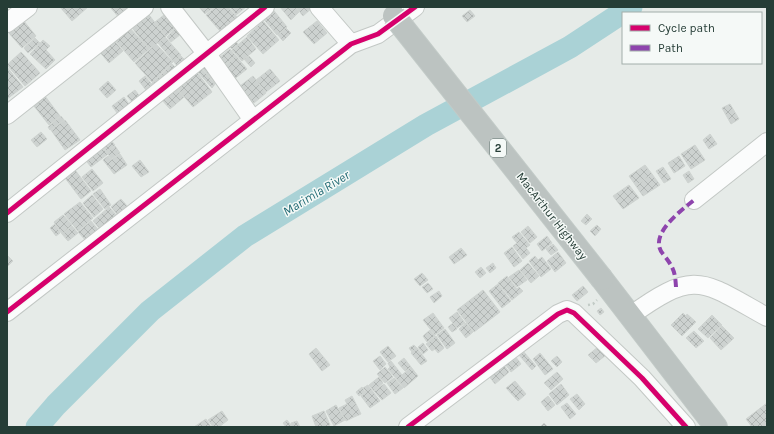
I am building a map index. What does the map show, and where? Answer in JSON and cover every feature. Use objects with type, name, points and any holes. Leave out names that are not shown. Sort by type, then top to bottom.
[{"type":"highway","name":"MacArthur Highway","points":[[391,11],[602,279],[716,427]]},
{"type":"street","points":[[7,23],[28,7]]},
{"type":"street","points":[[7,115],[144,7]]},
{"type":"street","points":[[170,7],[206,53],[253,120]]},
{"type":"street","points":[[7,213],[265,7]]},
{"type":"street","points":[[320,7],[351,44]]},
{"type":"street","points":[[7,311],[351,44],[378,34],[415,7]]},
{"type":"street","points":[[694,200],[767,142]]},
{"type":"street","points":[[630,316],[665,292],[688,284],[701,284],[714,288],[767,317]]},
{"type":"street","points":[[408,427],[558,314],[566,310],[574,313],[642,378],[686,427]]},
{"type":"building","points":[[60,7],[88,7],[72,21]]},
{"type":"building","points":[[110,7],[132,7],[120,19]]},
{"type":"building","points":[[199,7],[214,7],[205,14]]},
{"type":"building","points":[[215,7],[228,7],[237,17],[220,31],[206,15]]},
{"type":"building","points":[[230,7],[246,7],[236,15]]},
{"type":"building","points":[[271,7],[287,27],[277,35],[261,16]]},
{"type":"building","points":[[280,7],[295,7],[299,12],[291,20]]},
{"type":"building","points":[[296,7],[313,7],[303,16]]},
{"type":"building","points":[[470,10],[475,16],[467,22],[462,16]]},
{"type":"building","points":[[146,11],[166,37],[149,49],[129,24]]},
{"type":"building","points":[[164,15],[175,28],[166,36],[155,22]]},
{"type":"building","points":[[23,20],[36,36],[22,48],[8,32]]},
{"type":"building","points":[[263,21],[279,40],[263,54],[247,36]]},
{"type":"building","points":[[317,21],[327,33],[314,44],[303,32]]},
{"type":"building","points":[[128,26],[149,49],[134,62],[114,39]]},
{"type":"building","points":[[176,28],[181,34],[171,42],[167,37]]},
{"type":"building","points":[[286,28],[291,33],[283,41],[278,35]]},
{"type":"building","points":[[231,36],[238,44],[232,49],[225,41]]},
{"type":"building","points":[[165,37],[181,55],[174,62],[158,43]]},
{"type":"building","points":[[247,37],[256,49],[242,61],[232,50]]},
{"type":"building","points":[[35,38],[40,43],[28,53],[24,48]]},
{"type":"building","points":[[112,38],[123,51],[109,63],[98,50]]},
{"type":"building","points":[[43,40],[50,46],[46,50],[55,60],[46,69],[30,54]]},
{"type":"building","points":[[156,44],[173,62],[152,82],[135,63]]},
{"type":"building","points":[[230,49],[236,56],[225,65],[219,58]]},
{"type":"building","points":[[21,52],[40,73],[25,86],[7,65]]},
{"type":"building","points":[[181,56],[186,61],[179,68],[174,62]]},
{"type":"building","points":[[236,56],[247,69],[233,80],[223,68]]},
{"type":"building","points":[[249,56],[255,63],[251,67],[244,59]]},
{"type":"building","points":[[207,63],[221,80],[216,84],[201,67]]},
{"type":"building","points":[[172,64],[177,69],[157,88],[152,83]]},
{"type":"building","points":[[7,67],[23,87],[7,99]]},
{"type":"building","points":[[200,67],[215,84],[212,88],[196,70]]},
{"type":"building","points":[[270,69],[280,81],[266,92],[256,80]]},
{"type":"building","points":[[196,71],[212,92],[193,107],[176,87]]},
{"type":"building","points":[[145,76],[156,89],[149,94],[139,81]]},
{"type":"building","points":[[253,76],[266,93],[254,103],[240,86]]},
{"type":"building","points":[[108,81],[116,90],[107,98],[99,89]]},
{"type":"building","points":[[175,87],[184,97],[170,109],[161,99]]},
{"type":"building","points":[[135,90],[141,98],[134,104],[127,96]]},
{"type":"building","points":[[42,92],[60,116],[49,125],[30,101]]},
{"type":"building","points":[[124,97],[133,110],[120,117],[112,106]]},
{"type":"building","points":[[730,104],[739,119],[731,124],[722,108]]},
{"type":"building","points":[[61,116],[64,120],[50,130],[48,127]]},
{"type":"building","points":[[65,120],[80,140],[65,150],[51,130]]},
{"type":"building","points":[[41,132],[47,139],[37,147],[31,140]]},
{"type":"building","points":[[710,134],[717,144],[709,149],[703,140]]},
{"type":"building","points":[[109,138],[115,145],[107,152],[101,145]]},
{"type":"building","points":[[695,145],[705,160],[691,169],[681,154]]},
{"type":"building","points":[[101,146],[108,154],[91,167],[84,158]]},
{"type":"building","points":[[115,146],[120,153],[111,159],[107,152]]},
{"type":"building","points":[[120,154],[127,165],[114,174],[103,160],[108,156],[111,160]]},
{"type":"building","points":[[679,156],[685,166],[674,173],[668,163]]},
{"type":"building","points":[[140,160],[149,172],[141,177],[132,166]]},
{"type":"building","points":[[645,165],[652,174],[636,186],[629,176]]},
{"type":"building","points":[[72,166],[91,191],[81,199],[62,174]]},
{"type":"building","points":[[663,167],[671,179],[664,183],[656,171]]},
{"type":"building","points":[[92,169],[103,183],[93,191],[82,177]]},
{"type":"building","points":[[689,171],[694,179],[688,183],[683,175]]},
{"type":"building","points":[[652,174],[660,185],[643,196],[636,186]]},
{"type":"building","points":[[629,185],[639,198],[623,209],[613,196]]},
{"type":"building","points":[[100,189],[111,205],[105,209],[93,194]]},
{"type":"building","points":[[92,195],[103,209],[94,217],[83,203]]},
{"type":"building","points":[[121,199],[128,207],[118,215],[111,207]]},
{"type":"building","points":[[80,202],[93,218],[78,231],[64,214]]},
{"type":"building","points":[[109,207],[118,217],[102,231],[93,221]]},
{"type":"building","points":[[587,214],[592,219],[586,225],[581,221]]},
{"type":"building","points":[[63,215],[72,225],[62,234],[54,222]]},
{"type":"building","points":[[91,221],[100,232],[88,243],[78,232]]},
{"type":"building","points":[[55,224],[60,233],[56,236],[50,228]]},
{"type":"building","points":[[597,225],[601,229],[595,236],[590,231]]},
{"type":"building","points":[[72,226],[78,233],[68,241],[62,234]]},
{"type":"building","points":[[528,226],[537,237],[530,243],[521,232]]},
{"type":"building","points":[[519,232],[530,245],[526,248],[530,253],[523,259],[513,246],[517,243],[512,237]]},
{"type":"building","points":[[547,236],[552,243],[542,251],[537,244]]},
{"type":"building","points":[[553,244],[558,250],[551,255],[546,249]]},
{"type":"building","points":[[512,247],[522,261],[514,267],[504,253]]},
{"type":"building","points":[[461,248],[467,255],[454,264],[449,257]]},
{"type":"building","points":[[558,252],[566,263],[555,272],[547,261]]},
{"type":"building","points":[[7,255],[13,261],[7,267]]},
{"type":"building","points":[[535,256],[538,260],[542,257],[551,269],[541,277],[529,261]]},
{"type":"building","points":[[493,263],[496,268],[490,273],[486,268]]},
{"type":"building","points":[[528,263],[539,276],[531,283],[520,270]]},
{"type":"building","points":[[481,267],[486,273],[480,278],[475,272]]},
{"type":"building","points":[[519,270],[527,280],[517,287],[509,277]]},
{"type":"building","points":[[422,273],[428,280],[420,286],[414,279]]},
{"type":"building","points":[[507,276],[517,289],[519,287],[523,291],[512,300],[498,283]]},
{"type":"building","points":[[428,283],[433,289],[427,293],[422,287]]},
{"type":"building","points":[[498,284],[511,301],[502,308],[489,291]]},
{"type":"building","points":[[583,286],[588,292],[577,301],[572,295]]},
{"type":"building","points":[[483,290],[500,312],[474,332],[457,310]]},
{"type":"building","points":[[439,291],[442,296],[434,303],[430,297]]},
{"type":"building","points":[[601,308],[604,312],[600,315],[597,311]]},
{"type":"building","points":[[457,312],[465,323],[457,328],[449,318]]},
{"type":"building","points":[[433,313],[444,328],[435,335],[423,320]]},
{"type":"building","points":[[683,313],[686,316],[687,314],[696,322],[682,336],[671,325]]},
{"type":"building","points":[[712,315],[722,325],[708,338],[698,329]]},
{"type":"building","points":[[453,323],[457,329],[452,332],[448,327]]},
{"type":"building","points":[[466,323],[473,332],[466,338],[459,329]]},
{"type":"building","points":[[722,326],[734,338],[721,350],[710,338]]},
{"type":"building","points":[[445,329],[455,343],[447,349],[437,335]]},
{"type":"building","points":[[430,330],[435,336],[427,342],[423,336]]},
{"type":"building","points":[[694,331],[704,341],[696,348],[686,338]]},
{"type":"building","points":[[436,336],[444,348],[438,353],[435,349],[432,351],[426,344]]},
{"type":"building","points":[[423,343],[428,350],[423,354],[418,347]]},
{"type":"building","points":[[414,345],[417,348],[412,352],[409,348]]},
{"type":"building","points":[[388,346],[396,356],[388,362],[380,352]]},
{"type":"building","points":[[598,347],[606,355],[596,363],[588,355]]},
{"type":"building","points":[[316,348],[330,365],[322,371],[309,354]]},
{"type":"building","points":[[417,348],[427,361],[421,365],[411,353]]},
{"type":"building","points":[[523,351],[536,366],[532,370],[519,355]]},
{"type":"building","points":[[540,353],[553,369],[545,375],[533,359]]},
{"type":"building","points":[[380,356],[386,364],[380,370],[373,361]]},
{"type":"building","points":[[515,356],[521,364],[511,372],[505,364]]},
{"type":"building","points":[[557,356],[562,362],[557,367],[551,361]]},
{"type":"building","points":[[404,358],[411,367],[405,371],[398,363]]},
{"type":"building","points":[[391,361],[402,375],[411,367],[418,376],[404,388],[388,369],[390,367],[388,363]]},
{"type":"building","points":[[504,365],[509,372],[495,384],[489,376]]},
{"type":"building","points":[[385,367],[393,377],[385,383],[377,374]]},
{"type":"building","points":[[557,372],[563,379],[551,390],[544,383]]},
{"type":"building","points":[[379,377],[383,383],[374,391],[369,385]]},
{"type":"building","points":[[394,378],[403,388],[395,394],[387,383]]},
{"type":"building","points":[[515,381],[526,394],[518,401],[506,388]]},
{"type":"building","points":[[384,384],[391,393],[382,400],[374,391]]},
{"type":"building","points":[[561,384],[569,395],[557,405],[549,394]]},
{"type":"building","points":[[368,385],[380,401],[370,408],[361,396],[366,391],[363,388]]},
{"type":"building","points":[[362,387],[365,392],[359,396],[356,392]]},
{"type":"building","points":[[577,394],[585,404],[579,410],[570,399]]},
{"type":"building","points":[[352,396],[361,414],[354,417],[345,400]]},
{"type":"building","points":[[548,396],[555,405],[548,411],[541,402]]},
{"type":"building","points":[[567,403],[576,414],[570,419],[561,407]]},
{"type":"building","points":[[767,403],[767,425],[764,427],[752,427],[746,419]]},
{"type":"building","points":[[347,404],[354,417],[346,421],[339,408]]},
{"type":"building","points":[[336,405],[345,420],[334,426],[326,411]]},
{"type":"building","points":[[222,411],[228,420],[219,427],[213,427],[208,420]]},
{"type":"building","points":[[324,411],[330,425],[325,427],[316,427],[312,416]]},
{"type":"building","points":[[206,419],[211,427],[194,427]]},
{"type":"building","points":[[287,420],[291,425],[289,427],[286,427],[283,423]]},
{"type":"building","points":[[297,421],[300,427],[292,427],[291,423]]},
{"type":"building","points":[[544,423],[548,427],[540,427]]},
{"type":"waterway","name":"Marimla River","points":[[623,12],[631,7]]},
{"type":"waterway","name":"Marimla River","points":[[37,427],[56,405],[150,311],[245,236],[426,125],[570,47],[622,13]]},
{"type":"marked path","points":[[676,287],[673,269],[659,247],[659,239],[663,231],[675,216],[694,200]]},
{"type":"cycle path","points":[[7,213],[265,7]]},
{"type":"cycle path","points":[[7,312],[351,44],[378,34],[415,7]]},
{"type":"cycle path","points":[[408,427],[558,314],[567,310],[574,313],[642,378],[686,427]]}]
